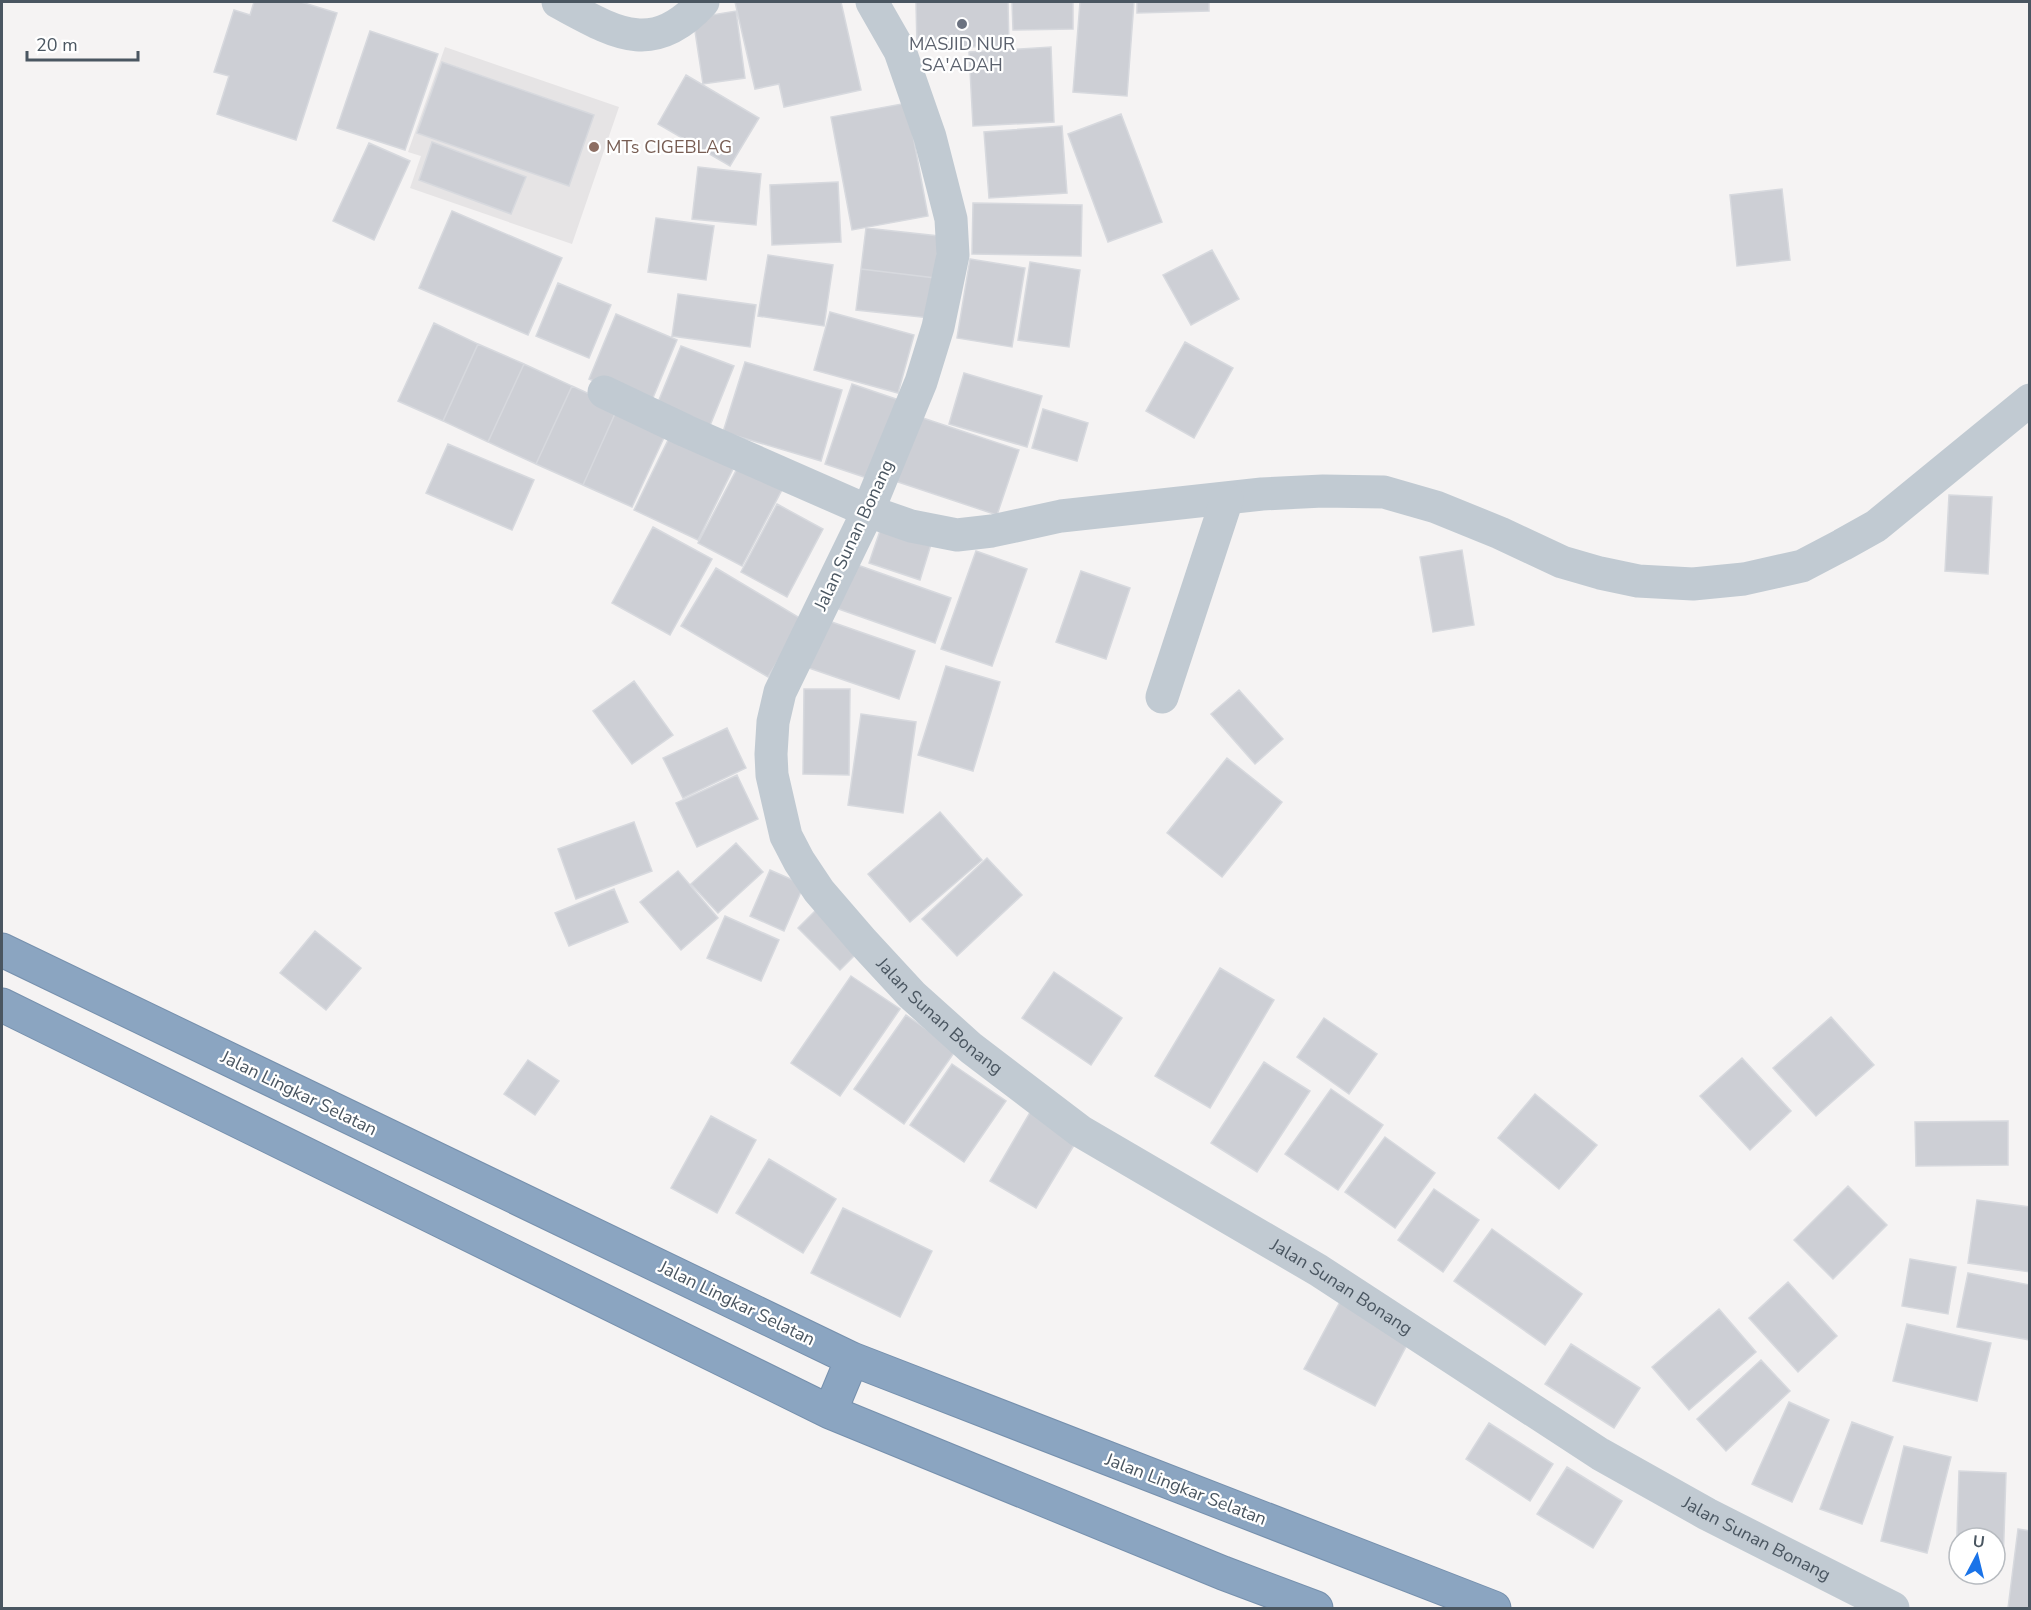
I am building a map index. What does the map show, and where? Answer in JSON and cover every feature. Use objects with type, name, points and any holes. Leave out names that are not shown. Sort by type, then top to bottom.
[{"type":"highway","name":"Jalan Lingkar Selatan","points":[[2,950],[852,1359],[1494,1608]]},
{"type":"highway","points":[[2,1005],[830,1412],[1223,1573],[1316,1608]]},
{"type":"highway","points":[[830,1412],[852,1359]]},
{"type":"street","points":[[558,2],[608,28],[630,34],[649,34],[673,28],[703,2]]},
{"type":"street","name":"Jalan Sunan Bonang","points":[[872,2],[900,51],[930,137],[951,219],[953,255],[938,327],[921,382],[868,511],[780,692],[773,722],[772,775],[786,836],[799,861],[819,891],[912,995],[972,1048],[1080,1131],[1318,1270],[1600,1454],[1707,1514],[1893,1608]]},
{"type":"street","points":[[604,392],[686,432],[868,511],[912,526],[957,535],[992,531],[1061,516],[1262,494],[1323,490],[1384,492],[1436,507],[1562,562],[1638,581],[1693,584],[1744,579],[1802,566],[1875,526],[2030,400]]},
{"type":"street","points":[[1162,697],[1227,498]]},
{"type":"shaded area","name":"MTs CIGEBLAG","points":[[445,47],[619,107],[572,244],[410,188],[421,156],[408,152]],"holes":[[[443,62],[594,115],[569,186],[417,133]],[[433,143],[525,177],[511,214],[419,179]]]},
{"type":"building","points":[[254,2],[301,2],[337,13],[296,140],[217,114],[229,76],[214,72],[234,10],[250,15]]},
{"type":"building","points":[[735,2],[841,2],[861,90],[784,107],[779,84],[755,89]]},
{"type":"building","name":"MASJID NUR SA'ADAH","points":[[916,2],[1008,2],[1009,46],[917,48]]},
{"type":"building","points":[[1012,2],[1073,2],[1073,29],[1013,30]]},
{"type":"building","points":[[1080,2],[1134,2],[1127,96],[1073,92]]},
{"type":"building","points":[[1137,2],[1209,2],[1209,11],[1137,13]]},
{"type":"building","points":[[736,11],[745,78],[703,84],[693,18]]},
{"type":"building","points":[[370,31],[438,54],[405,150],[337,128]]},
{"type":"building","points":[[1051,47],[1054,122],[973,126],[969,52]]},
{"type":"building","points":[[442,62],[594,115],[569,186],[417,133]]},
{"type":"building","points":[[686,75],[759,118],[730,166],[658,124]]},
{"type":"building","points":[[907,103],[928,216],[852,230],[831,117]]},
{"type":"building","points":[[1121,114],[1162,222],[1108,242],[1068,134]]},
{"type":"building","points":[[1062,126],[1067,193],[989,198],[984,132]]},
{"type":"building","points":[[432,142],[526,177],[511,214],[419,180]]},
{"type":"building","points":[[369,143],[410,161],[374,240],[333,221]]},
{"type":"building","points":[[698,167],[761,174],[756,225],[692,219]]},
{"type":"building","points":[[838,182],[841,242],[772,245],[770,185]]},
{"type":"building","points":[[1782,189],[1790,260],[1737,266],[1730,195]]},
{"type":"building","points":[[973,203],[1082,205],[1081,256],[972,254]]},
{"type":"building","points":[[452,211],[562,258],[528,335],[419,288]]},
{"type":"building","points":[[656,218],[714,226],[706,280],[648,272]]},
{"type":"building","points":[[866,228],[939,236],[935,278],[861,269]]},
{"type":"building","points":[[1212,250],[1239,299],[1191,325],[1163,275]]},
{"type":"building","points":[[768,255],[833,265],[824,326],[758,316]]},
{"type":"building","points":[[970,259],[1025,268],[1012,347],[957,338]]},
{"type":"building","points":[[1030,262],[1080,270],[1069,347],[1018,340]]},
{"type":"building","points":[[861,269],[935,278],[930,318],[856,310]]},
{"type":"building","points":[[558,283],[611,305],[589,358],[536,336]]},
{"type":"building","points":[[678,294],[756,305],[750,347],[672,336]]},
{"type":"building","points":[[830,312],[914,335],[898,393],[814,370]]},
{"type":"building","points":[[616,314],[677,340],[650,405],[589,379]]},
{"type":"building","points":[[434,323],[478,344],[443,421],[398,401]]},
{"type":"building","points":[[1185,342],[1233,368],[1194,438],[1146,411]]},
{"type":"building","points":[[478,344],[524,364],[488,442],[443,421]]},
{"type":"building","points":[[681,346],[734,366],[707,433],[654,412]]},
{"type":"building","points":[[745,362],[842,390],[821,461],[723,432]]},
{"type":"building","points":[[524,364],[572,386],[536,464],[488,442]]},
{"type":"building","points":[[964,373],[1042,396],[1027,447],[949,424]]},
{"type":"building","points":[[852,384],[899,400],[873,480],[825,464]]},
{"type":"building","points":[[572,386],[618,407],[583,485],[536,464]]},
{"type":"building","points":[[618,407],[668,429],[632,507],[583,485]]},
{"type":"building","points":[[1043,409],[1088,423],[1077,461],[1032,448]]},
{"type":"building","points":[[917,416],[1019,450],[997,515],[895,481]]},
{"type":"building","points":[[670,436],[734,467],[698,540],[634,510]]},
{"type":"building","points":[[448,444],[534,480],[512,530],[426,493]]},
{"type":"building","points":[[740,463],[784,486],[742,566],[698,543]]},
{"type":"building","points":[[1949,495],[1992,497],[1988,574],[1945,571]]},
{"type":"building","points":[[777,504],[823,529],[787,597],[741,572]]},
{"type":"building","points":[[882,525],[932,541],[920,580],[869,563]]},
{"type":"building","points":[[653,527],[712,559],[670,635],[612,603]]},
{"type":"building","points":[[1462,550],[1474,625],[1433,632],[1420,557]]},
{"type":"building","points":[[976,551],[1027,569],[992,666],[941,649]]},
{"type":"building","points":[[849,562],[951,598],[935,643],[833,607]]},
{"type":"building","points":[[716,568],[803,620],[768,677],[681,626]]},
{"type":"building","points":[[1081,571],[1130,588],[1106,659],[1056,642]]},
{"type":"building","points":[[826,620],[915,651],[899,699],[809,668]]},
{"type":"building","points":[[946,666],[1000,682],[973,771],[918,755]]},
{"type":"building","points":[[634,681],[673,735],[632,764],[593,711]]},
{"type":"building","points":[[804,689],[850,689],[849,775],[803,774]]},
{"type":"building","points":[[1239,690],[1283,739],[1255,764],[1211,714]]},
{"type":"building","points":[[861,714],[916,722],[903,813],[848,805]]},
{"type":"building","points":[[727,728],[746,768],[683,798],[663,758]]},
{"type":"building","points":[[1227,758],[1282,802],[1222,877],[1167,833]]},
{"type":"building","points":[[737,775],[758,819],[697,847],[676,803]]},
{"type":"building","points":[[940,812],[982,860],[910,922],[868,874]]},
{"type":"building","points":[[634,822],[652,871],[576,899],[558,849]]},
{"type":"building","points":[[736,843],[763,872],[718,913],[691,884]]},
{"type":"building","points":[[987,858],[1022,895],[957,956],[922,919]]},
{"type":"building","points":[[770,870],[804,885],[784,931],[750,916]]},
{"type":"building","points":[[678,871],[718,918],[681,950],[640,902]]},
{"type":"building","points":[[614,889],[628,922],[569,946],[555,913]]},
{"type":"building","points":[[820,906],[862,948],[840,970],[798,928]]},
{"type":"building","points":[[725,916],[779,940],[761,981],[707,958]]},
{"type":"building","points":[[315,931],[361,968],[326,1010],[280,973]]},
{"type":"building","points":[[1220,968],[1274,1000],[1210,1108],[1155,1076]]},
{"type":"building","points":[[1054,972],[1122,1018],[1091,1065],[1022,1018]]},
{"type":"building","points":[[851,976],[900,1009],[840,1096],[791,1063]]},
{"type":"building","points":[[906,1015],[956,1050],[904,1124],[854,1089]]},
{"type":"building","points":[[1831,1017],[1874,1065],[1816,1116],[1773,1068]]},
{"type":"building","points":[[1324,1018],[1377,1054],[1349,1094],[1297,1057]]},
{"type":"building","points":[[1742,1058],[1791,1111],[1750,1150],[1700,1096]]},
{"type":"building","points":[[528,1060],[559,1081],[535,1115],[504,1094]]},
{"type":"building","points":[[1264,1062],[1310,1091],[1257,1172],[1211,1143]]},
{"type":"building","points":[[952,1064],[1006,1101],[964,1162],[910,1125]]},
{"type":"building","points":[[1331,1089],[1383,1125],[1338,1190],[1285,1154]]},
{"type":"building","points":[[1535,1094],[1597,1145],[1559,1189],[1498,1138]]},
{"type":"building","points":[[1032,1109],[1079,1137],[1036,1208],[990,1181]]},
{"type":"building","points":[[711,1116],[756,1140],[717,1213],[671,1188]]},
{"type":"building","points":[[2008,1121],[2008,1165],[1916,1166],[1915,1122]]},
{"type":"building","points":[[1385,1137],[1435,1173],[1395,1228],[1345,1192]]},
{"type":"building","points":[[769,1159],[836,1199],[803,1253],[736,1213]]},
{"type":"building","points":[[1848,1186],[1887,1225],[1833,1279],[1794,1240]]},
{"type":"building","points":[[1434,1189],[1479,1220],[1443,1272],[1398,1240]]},
{"type":"building","points":[[1977,1200],[2030,1207],[2030,1272],[1968,1263]]},
{"type":"building","points":[[843,1208],[932,1251],[900,1317],[811,1273]]},
{"type":"building","points":[[1492,1229],[1582,1294],[1545,1345],[1454,1281]]},
{"type":"building","points":[[1910,1259],[1956,1267],[1948,1314],[1902,1306]]},
{"type":"building","points":[[1968,1273],[2030,1285],[2030,1340],[1957,1327]]},
{"type":"building","points":[[1788,1282],[1837,1336],[1798,1372],[1749,1318]]},
{"type":"building","points":[[1341,1300],[1411,1337],[1375,1406],[1304,1369]]},
{"type":"building","points":[[1719,1309],[1756,1352],[1689,1410],[1652,1367]]},
{"type":"building","points":[[1907,1324],[1991,1343],[1977,1401],[1893,1381]]},
{"type":"building","points":[[1571,1344],[1640,1388],[1614,1428],[1545,1384]]},
{"type":"building","points":[[1761,1360],[1790,1391],[1726,1451],[1697,1419]]},
{"type":"building","points":[[1789,1402],[1829,1420],[1792,1502],[1752,1484]]},
{"type":"building","points":[[1852,1422],[1893,1437],[1862,1524],[1820,1509]]},
{"type":"building","points":[[1489,1423],[1553,1464],[1530,1501],[1466,1459]]},
{"type":"building","points":[[1904,1446],[1951,1457],[1927,1553],[1881,1541]]},
{"type":"building","points":[[1567,1467],[1622,1501],[1593,1548],[1537,1514]]},
{"type":"building","points":[[1959,1471],[2006,1473],[2004,1526],[1957,1526]]},
{"type":"building","points":[[2018,1529],[2030,1531],[2030,1608],[2008,1608]]},
{"type":"place","name":"MASJID NUR SA'ADAH","points":[[962,24]]},
{"type":"place","name":"MTs CIGEBLAG","points":[[594,147]]}]
